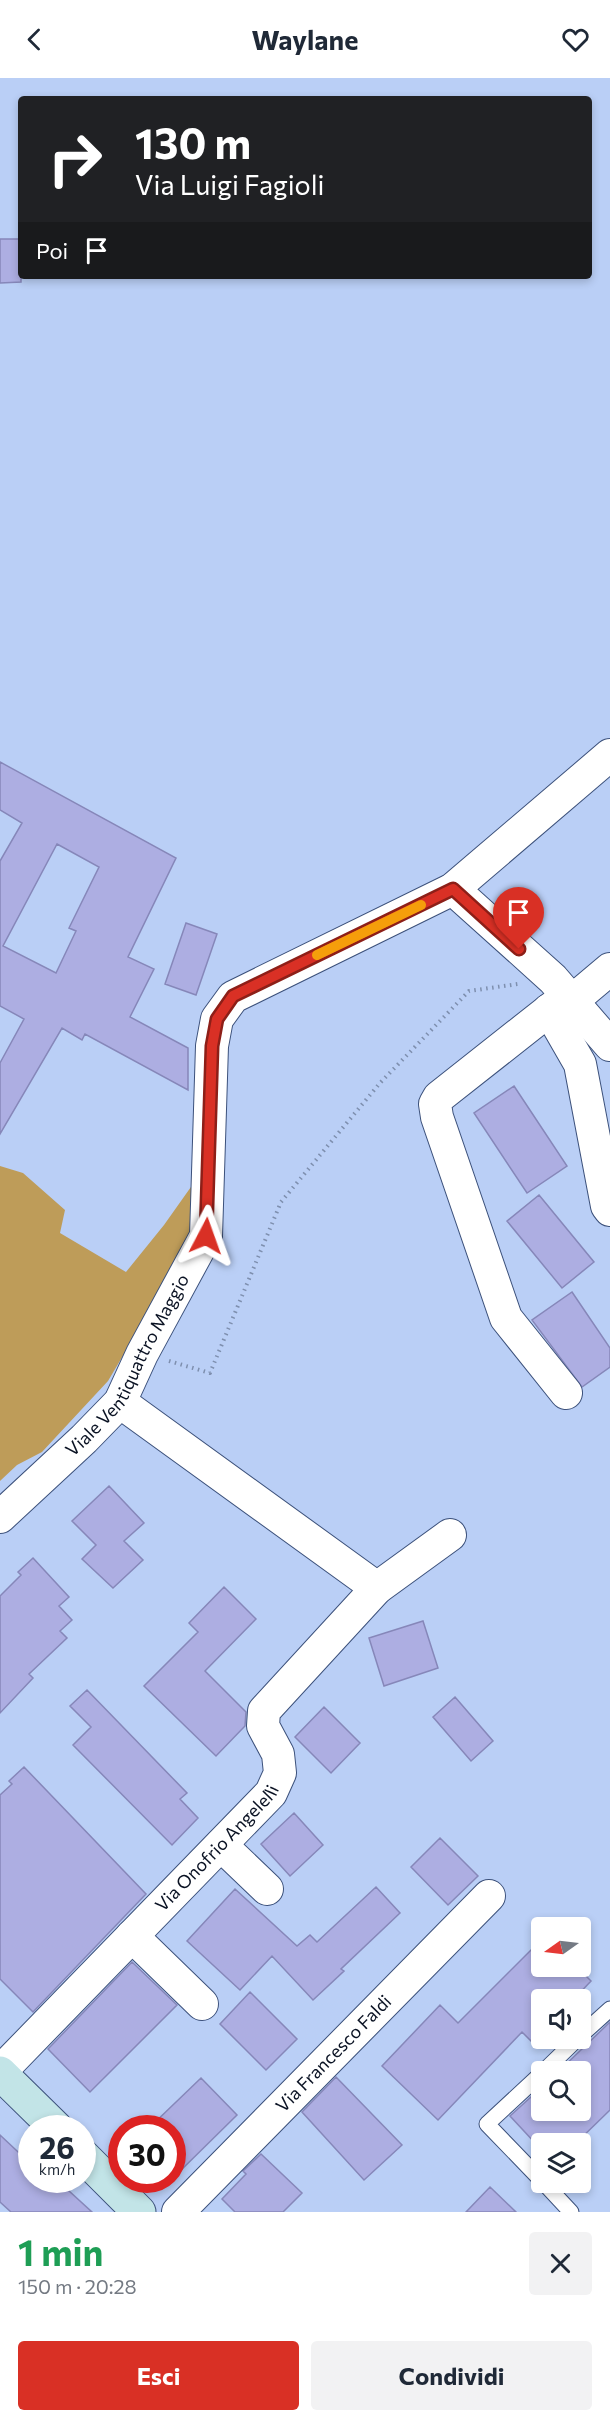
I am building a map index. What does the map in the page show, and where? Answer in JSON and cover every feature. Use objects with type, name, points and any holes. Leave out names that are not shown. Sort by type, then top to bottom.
[{"type":"main road","points":[[0,2073],[43,2115]]},
{"type":"main road","points":[[96,2169],[139,2212]]},
{"type":"street","name":"Viale Ventiquattro Maggio","points":[[0,1517],[84,1439],[120,1402],[142,1354],[206,1236],[212,1046],[217,1019],[233,996],[453,889],[610,755]]},
{"type":"street","points":[[453,889],[610,1045]]},
{"type":"street","points":[[566,1393],[506,1318],[437,1117],[435,1104],[439,1097],[560,997],[610,969]]},
{"type":"street","points":[[560,997],[580,1064],[607,1206],[610,1210]]},
{"type":"street","points":[[120,1402],[376,1588]]},
{"type":"street","name":"Via Onofrio Angelelli","points":[[0,2073],[271,1793],[280,1773],[278,1754],[263,1726],[264,1711],[376,1588],[450,1535]]},
{"type":"street","points":[[221,1845],[267,1889]]},
{"type":"street","name":"Via Francesco Faldi","points":[[178,2212],[489,1896]]},
{"type":"street","points":[[132,1936],[202,2004]]},
{"type":"lane","points":[[591,2027],[610,2009]]},
{"type":"lane","points":[[554,2061],[567,2049]]},
{"type":"lane","points":[[531,2082],[487,2124],[531,2170]]},
{"type":"lane","points":[[553,2193],[571,2212]]},
{"type":"path","points":[[142,1354],[210,1373],[281,1202],[380,1083],[469,991],[560,997]]},
{"type":"shaded area","points":[[0,1166],[23,1173],[65,1210],[60,1233],[126,1272],[164,1225],[198,1177],[189,1244],[108,1381],[42,1452],[17,1465],[0,1481]]},
{"type":"building","points":[[0,239],[18,239],[18,279],[21,279],[21,282],[0,283]]},
{"type":"building","points":[[0,762],[176,858],[128,957],[154,969],[130,1017],[188,1048],[188,1090],[85,1034],[82,1040],[62,1028],[0,1134],[0,1063],[24,1019],[0,1006],[0,861],[22,823],[0,810]],"holes":[[[57,844],[99,867],[69,928],[76,931],[56,973],[3,946]]]},
{"type":"building","points":[[186,923],[217,934],[196,995],[165,984]]},
{"type":"building","points":[[514,1086],[567,1166],[527,1193],[474,1113]]},
{"type":"building","points":[[539,1195],[594,1262],[562,1288],[507,1221]]},
{"type":"building","points":[[572,1292],[610,1348],[610,1367],[582,1387],[532,1320]]},
{"type":"building","points":[[109,1486],[144,1523],[124,1541],[143,1560],[113,1588],[82,1559],[96,1545],[72,1521]]},
{"type":"building","points":[[33,1558],[69,1597],[59,1606],[72,1620],[60,1631],[67,1638],[29,1674],[33,1678],[0,1713],[0,1596],[21,1575],[18,1572]]},
{"type":"building","points":[[224,1587],[256,1619],[205,1671],[246,1712],[245,1726],[216,1756],[144,1686],[198,1632],[189,1623]]},
{"type":"building","points":[[423,1621],[438,1668],[384,1686],[369,1638]]},
{"type":"building","points":[[87,1690],[187,1793],[180,1799],[198,1818],[172,1845],[73,1745],[91,1727],[70,1706]]},
{"type":"building","points":[[455,1697],[493,1741],[471,1761],[433,1717]]},
{"type":"building","points":[[324,1707],[360,1743],[331,1773],[295,1737]]},
{"type":"building","points":[[24,1767],[146,1894],[33,2012],[0,1979],[0,1795],[12,1784],[9,1781]]},
{"type":"building","points":[[294,1813],[323,1845],[290,1876],[261,1844]]},
{"type":"building","points":[[440,1838],[478,1876],[448,1905],[411,1867]]},
{"type":"building","points":[[376,1887],[400,1913],[341,1969],[344,1971],[313,2000],[272,1956],[240,1990],[187,1941],[235,1889],[297,1946],[310,1935],[317,1942]]},
{"type":"building","points":[[531,1950],[531,1977],[587,1977],[591,1981],[583,1989],[531,1989],[531,2041],[522,2032],[438,2120],[382,2066],[440,2005],[458,2023]]},
{"type":"building","points":[[132,1962],[177,2005],[90,2092],[48,2049]]},
{"type":"building","points":[[250,1992],[297,2039],[266,2070],[220,2024]]},
{"type":"building","points":[[610,2022],[610,2110],[586,2133],[531,2133],[531,2139],[510,2116],[531,2097],[531,2121],[591,2121],[591,2061],[569,2061],[582,2049],[591,2049],[591,2040]]},
{"type":"building","points":[[336,2077],[402,2145],[364,2180],[302,2112]]},
{"type":"building","points":[[201,2078],[237,2115],[186,2165],[186,2115],[163,2115]]},
{"type":"building","points":[[0,2135],[18,2152],[18,2193],[71,2193],[92,2212],[11,2212],[0,2202]]},
{"type":"building","points":[[261,2154],[302,2193],[283,2212],[235,2212],[222,2199],[246,2174],[243,2171]]},
{"type":"building","points":[[490,2187],[516,2212],[466,2212]]},
{"type":"slow traffic","points":[[317,955],[421,905]]},
{"type":"route","points":[[206,1236],[212,1046],[217,1019],[233,996],[453,889],[519,949]]}]
